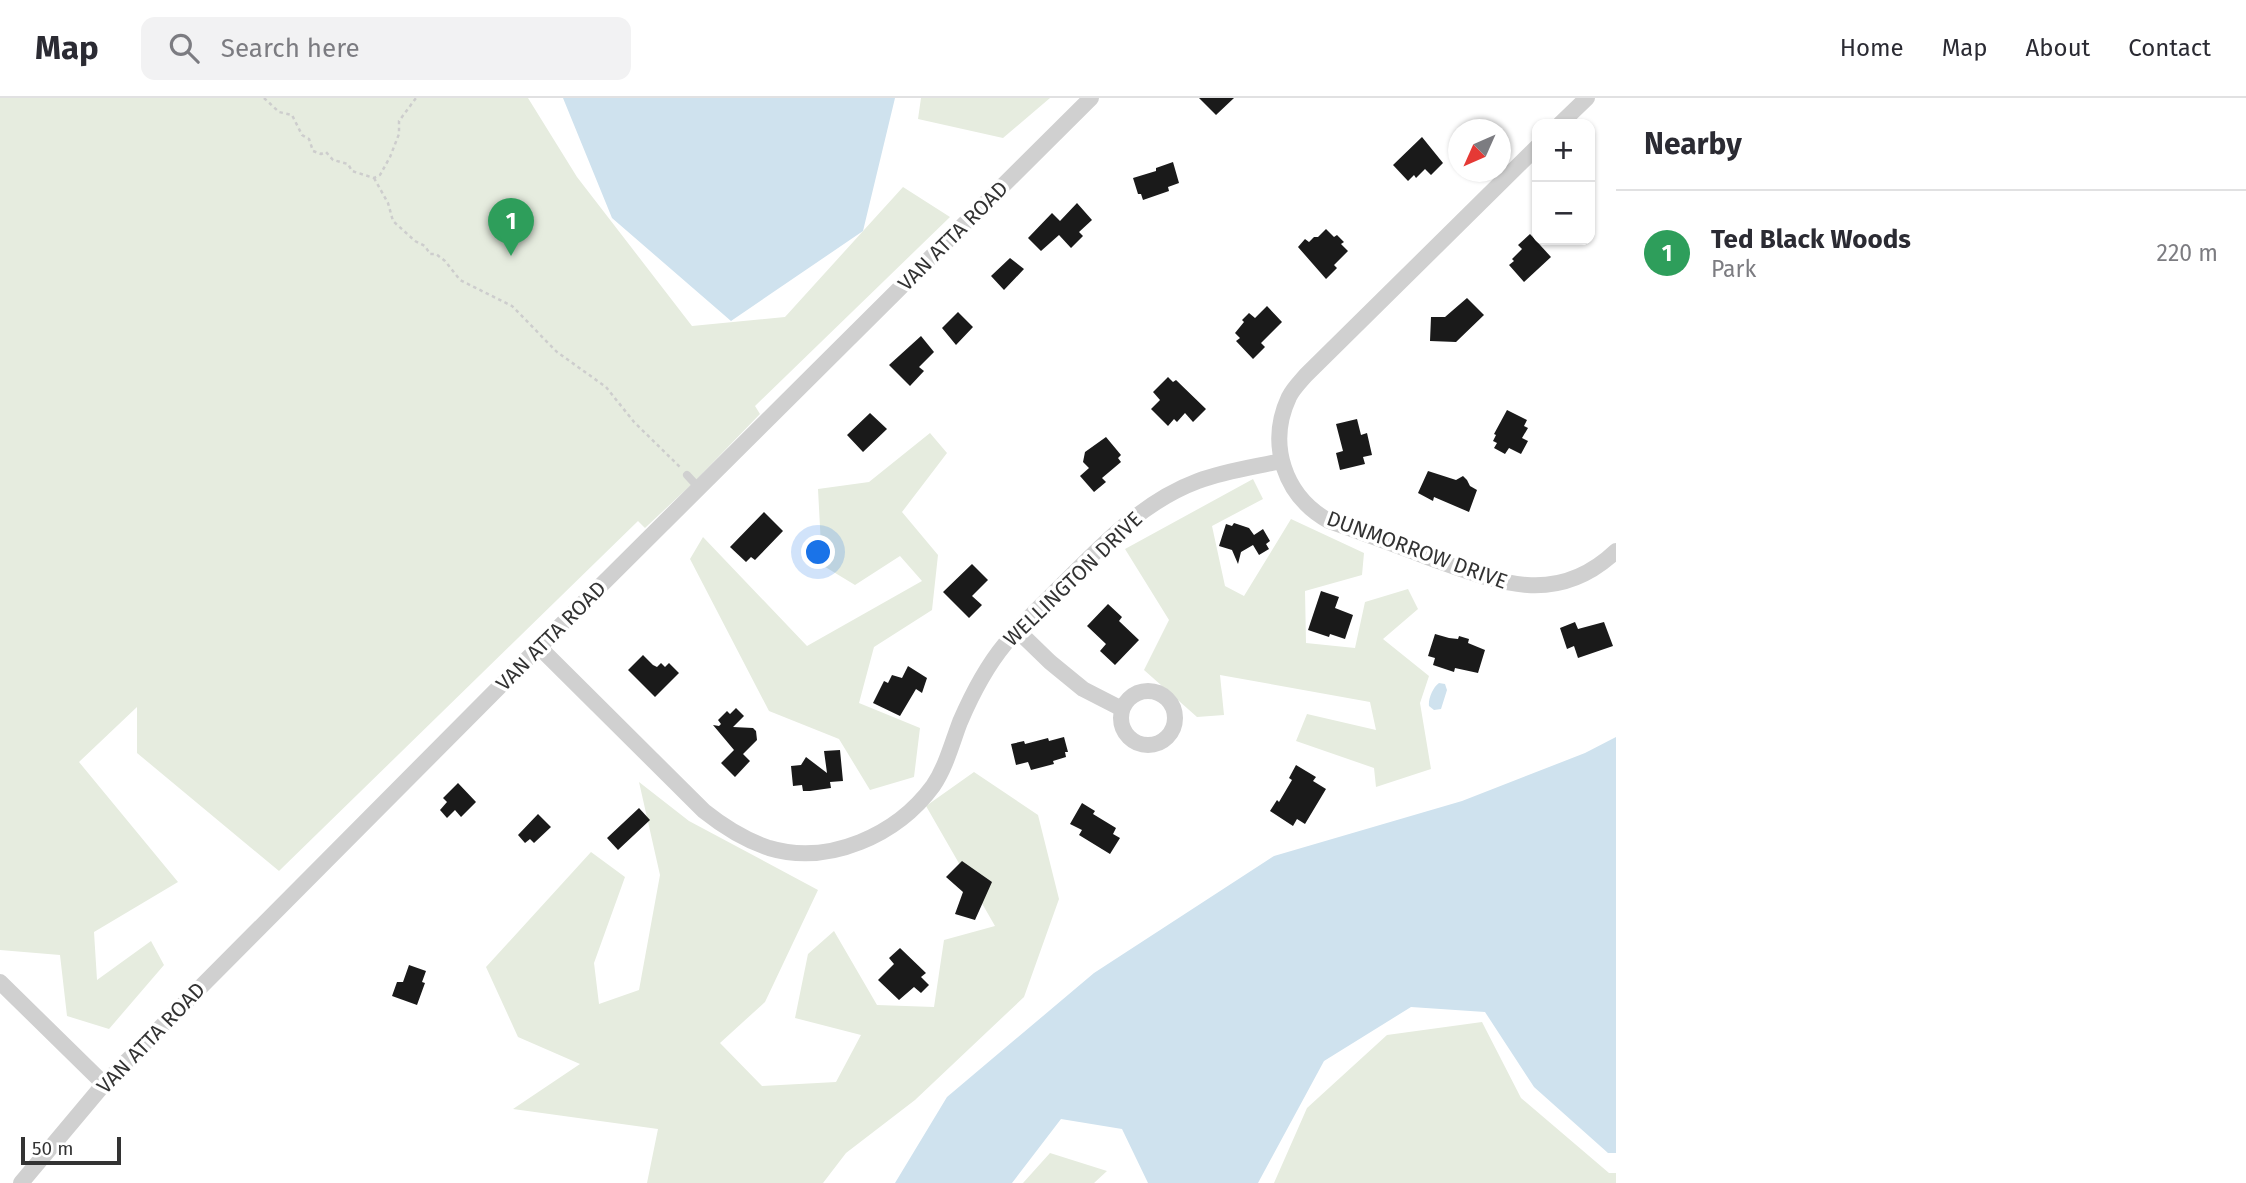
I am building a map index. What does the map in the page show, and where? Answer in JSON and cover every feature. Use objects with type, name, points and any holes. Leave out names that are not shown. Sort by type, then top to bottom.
[{"type":"street","name":"VAN ATTA ROAD","points":[[21,1183],[104,1084],[539,646],[1091,98]]},
{"type":"street","points":[[1565,119],[1587,98]]},
{"type":"street","points":[[1281,461],[1281,418],[1290,395],[1306,375],[1532,152]]},
{"type":"street","name":"DUNMORROW DRIVE","points":[[1281,461],[1299,497],[1329,521],[1507,584],[1544,586],[1574,578],[1588,572],[1616,551]]},
{"type":"street","name":"WELLINGTON DRIVE","points":[[539,646],[717,822],[769,848],[803,852],[828,851],[873,837],[894,824],[916,805],[940,773],[960,722],[984,673],[1017,630],[1114,534],[1153,503],[1197,481],[1281,461]]},
{"type":"street","points":[[1017,630],[1050,662],[1083,688],[1122,709]]},
{"type":"street","points":[[0,982],[104,1084]]},
{"type":"lane","points":[[687,475],[699,488]]},
{"type":"path","points":[[264,98],[279,113],[292,115],[302,135],[309,139],[313,151],[321,154],[326,152],[334,160],[348,164],[352,171],[373,178],[388,203],[393,221],[415,241],[425,246],[430,254],[436,254],[445,261],[460,280],[512,306],[557,352],[606,387],[634,422],[687,475]]},
{"type":"path","points":[[373,178],[380,175],[390,157],[399,134],[399,121],[416,98]]},
{"type":"shaded area","points":[[0,98],[528,98],[577,177],[692,326],[785,317],[903,187],[950,217],[755,406],[760,414],[694,482],[645,528],[638,521],[279,871],[137,753],[137,707],[79,762],[178,882],[94,932],[97,980],[151,941],[164,965],[109,1029],[67,1016],[60,955],[0,950]]},
{"type":"shaded area","points":[[921,98],[1050,98],[1003,138],[918,119]]},
{"type":"shaded area","points":[[930,433],[947,453],[902,512],[938,555],[932,610],[874,647],[859,703],[920,728],[914,777],[870,790],[839,739],[769,711],[690,559],[703,537],[807,646],[922,581],[900,556],[855,585],[822,565],[818,489],[869,482]]},
{"type":"shaded area","points":[[1253,479],[1263,499],[1212,526],[1225,586],[1244,596],[1291,519],[1364,553],[1362,575],[1305,591],[1306,643],[1355,648],[1365,602],[1408,589],[1418,609],[1383,639],[1429,676],[1420,703],[1431,769],[1376,787],[1374,768],[1296,741],[1307,714],[1376,730],[1370,702],[1220,675],[1224,715],[1197,717],[1144,670],[1169,620],[1125,549]]},
{"type":"shaded area","points":[[974,772],[1038,815],[1059,899],[1024,997],[915,1100],[846,1153],[823,1183],[647,1183],[658,1129],[513,1109],[580,1064],[518,1037],[486,967],[591,852],[625,877],[594,963],[599,1004],[639,990],[660,875],[639,782],[689,821],[818,890],[765,1002],[720,1043],[762,1086],[836,1082],[861,1035],[795,1018],[808,954],[834,931],[877,1005],[934,1007],[944,940],[995,926],[926,806]]},
{"type":"shaded area","points":[[1482,1022],[1521,1098],[1609,1173],[1616,1173],[1616,1183],[1274,1183],[1307,1108],[1387,1035]]},
{"type":"shaded area","points":[[1050,1153],[1107,1171],[1094,1183],[1023,1183]]},
{"type":"water","points":[[563,98],[895,98],[863,231],[731,321],[612,218]]},
{"type":"water","points":[[1439,683],[1445,684],[1447,690],[1441,709],[1434,710],[1429,706],[1429,700]]},
{"type":"water","points":[[1616,737],[1616,1153],[1608,1153],[1534,1087],[1485,1012],[1411,1007],[1324,1061],[1258,1183],[1148,1183],[1122,1129],[1061,1119],[1012,1183],[895,1183],[947,1097],[1094,973],[1274,856],[1462,801],[1585,753]]},
{"type":"building","points":[[1199,98],[1234,98],[1216,115]]},
{"type":"building","points":[[1422,137],[1443,163],[1431,175],[1425,169],[1416,178],[1414,175],[1408,181],[1393,165]]},
{"type":"building","points":[[1173,162],[1179,183],[1168,187],[1169,191],[1143,200],[1133,178]]},
{"type":"building","points":[[1077,203],[1092,220],[1079,232],[1083,236],[1071,248],[1059,235],[1041,251],[1028,238],[1052,213],[1060,221]]},
{"type":"building","points":[[1326,229],[1344,242],[1341,244],[1348,251],[1334,265],[1337,268],[1326,279],[1298,247],[1305,239],[1309,242]]},
{"type":"building","points":[[1530,234],[1532,245],[1540,245],[1551,257],[1524,282],[1509,265],[1522,249],[1518,245]]},
{"type":"building","points":[[1010,258],[1024,269],[1004,290],[991,276]]},
{"type":"building","points":[[1467,298],[1484,315],[1456,342],[1430,341],[1431,317],[1445,317]]},
{"type":"building","points":[[1267,306],[1282,322],[1261,343],[1265,347],[1253,359],[1236,341],[1240,338],[1235,333],[1249,313],[1255,318]]},
{"type":"building","points":[[958,312],[973,327],[956,345],[942,328]]},
{"type":"building","points":[[921,336],[934,352],[919,367],[924,371],[910,386],[889,365]]},
{"type":"building","points":[[1168,377],[1173,382],[1176,380],[1206,409],[1193,422],[1185,413],[1177,422],[1174,419],[1168,426],[1151,409],[1160,400],[1153,392]]},
{"type":"building","points":[[1507,410],[1527,420],[1524,426],[1528,428],[1522,438],[1528,441],[1521,454],[1509,448],[1505,454],[1494,448],[1497,443],[1493,441],[1496,435],[1494,434]]},
{"type":"building","points":[[870,413],[887,429],[863,452],[847,435]]},
{"type":"building","points":[[1357,419],[1361,435],[1367,433],[1372,455],[1363,457],[1365,464],[1340,470],[1336,453],[1343,451],[1336,424]]},
{"type":"building","points":[[1106,437],[1121,455],[1118,458],[1121,462],[1102,478],[1106,482],[1094,492],[1080,476],[1089,468],[1083,462],[1085,452]]},
{"type":"building","points":[[1428,471],[1456,480],[1463,476],[1470,486],[1477,490],[1469,512],[1434,497],[1433,501],[1418,493]]},
{"type":"building","points":[[764,512],[783,531],[755,560],[751,557],[746,562],[730,547]]},
{"type":"building","points":[[1234,523],[1249,528],[1254,535],[1263,529],[1270,541],[1266,544],[1269,549],[1259,555],[1253,545],[1241,552],[1238,564],[1232,550],[1219,546],[1226,524],[1232,526]]},
{"type":"building","points":[[972,564],[988,580],[972,596],[982,605],[969,618],[943,592]]},
{"type":"building","points":[[1321,591],[1339,597],[1335,608],[1353,615],[1345,639],[1308,630]]},
{"type":"building","points":[[1108,604],[1122,617],[1119,621],[1139,640],[1115,665],[1100,651],[1106,644],[1087,626]]},
{"type":"building","points":[[1575,622],[1578,629],[1604,622],[1613,646],[1578,658],[1574,646],[1567,649],[1560,628]]},
{"type":"building","points":[[1435,634],[1469,639],[1468,643],[1485,650],[1478,673],[1455,668],[1454,672],[1433,665],[1435,658],[1428,656]]},
{"type":"building","points":[[643,655],[657,667],[661,663],[665,667],[669,663],[679,673],[655,697],[628,670]]},
{"type":"building","points":[[908,666],[927,678],[922,693],[916,689],[900,716],[873,703],[884,681],[888,683],[892,675],[902,678]]},
{"type":"building","points":[[736,708],[744,716],[733,727],[753,728],[757,740],[743,754],[750,761],[735,777],[721,763],[734,750],[713,725],[719,726],[721,724],[718,720],[727,711],[730,714]]},
{"type":"building","points":[[1064,737],[1068,752],[1065,752],[1066,757],[1053,761],[1054,764],[1031,770],[1028,762],[1016,765],[1011,744]]},
{"type":"building","points":[[840,750],[843,781],[830,782],[831,788],[810,791],[803,791],[802,785],[793,786],[791,766],[801,765],[806,757],[827,773],[824,751]]},
{"type":"building","points":[[1296,765],[1316,777],[1313,781],[1326,789],[1305,824],[1297,819],[1293,826],[1270,811],[1277,800],[1279,802],[1292,780],[1289,778]]},
{"type":"building","points":[[458,783],[476,802],[461,817],[455,810],[447,818],[440,810],[447,802],[443,798]]},
{"type":"building","points":[[1082,803],[1095,811],[1093,814],[1116,828],[1113,834],[1120,838],[1110,854],[1079,835],[1082,830],[1070,824]]},
{"type":"building","points":[[639,808],[650,820],[618,850],[607,838]]},
{"type":"building","points":[[538,814],[551,827],[534,843],[530,839],[525,843],[518,835]]},
{"type":"building","points":[[962,861],[992,882],[975,920],[955,914],[963,892],[946,877]]},
{"type":"building","points":[[900,948],[926,973],[921,977],[929,985],[921,993],[914,987],[899,1000],[878,980],[894,964],[889,958]]},
{"type":"building","points":[[409,965],[426,971],[422,982],[425,983],[417,1005],[392,996],[397,982],[403,982]]},
{"type":"place","name":"Ted Black Woods","points":[[511,256]]}]
